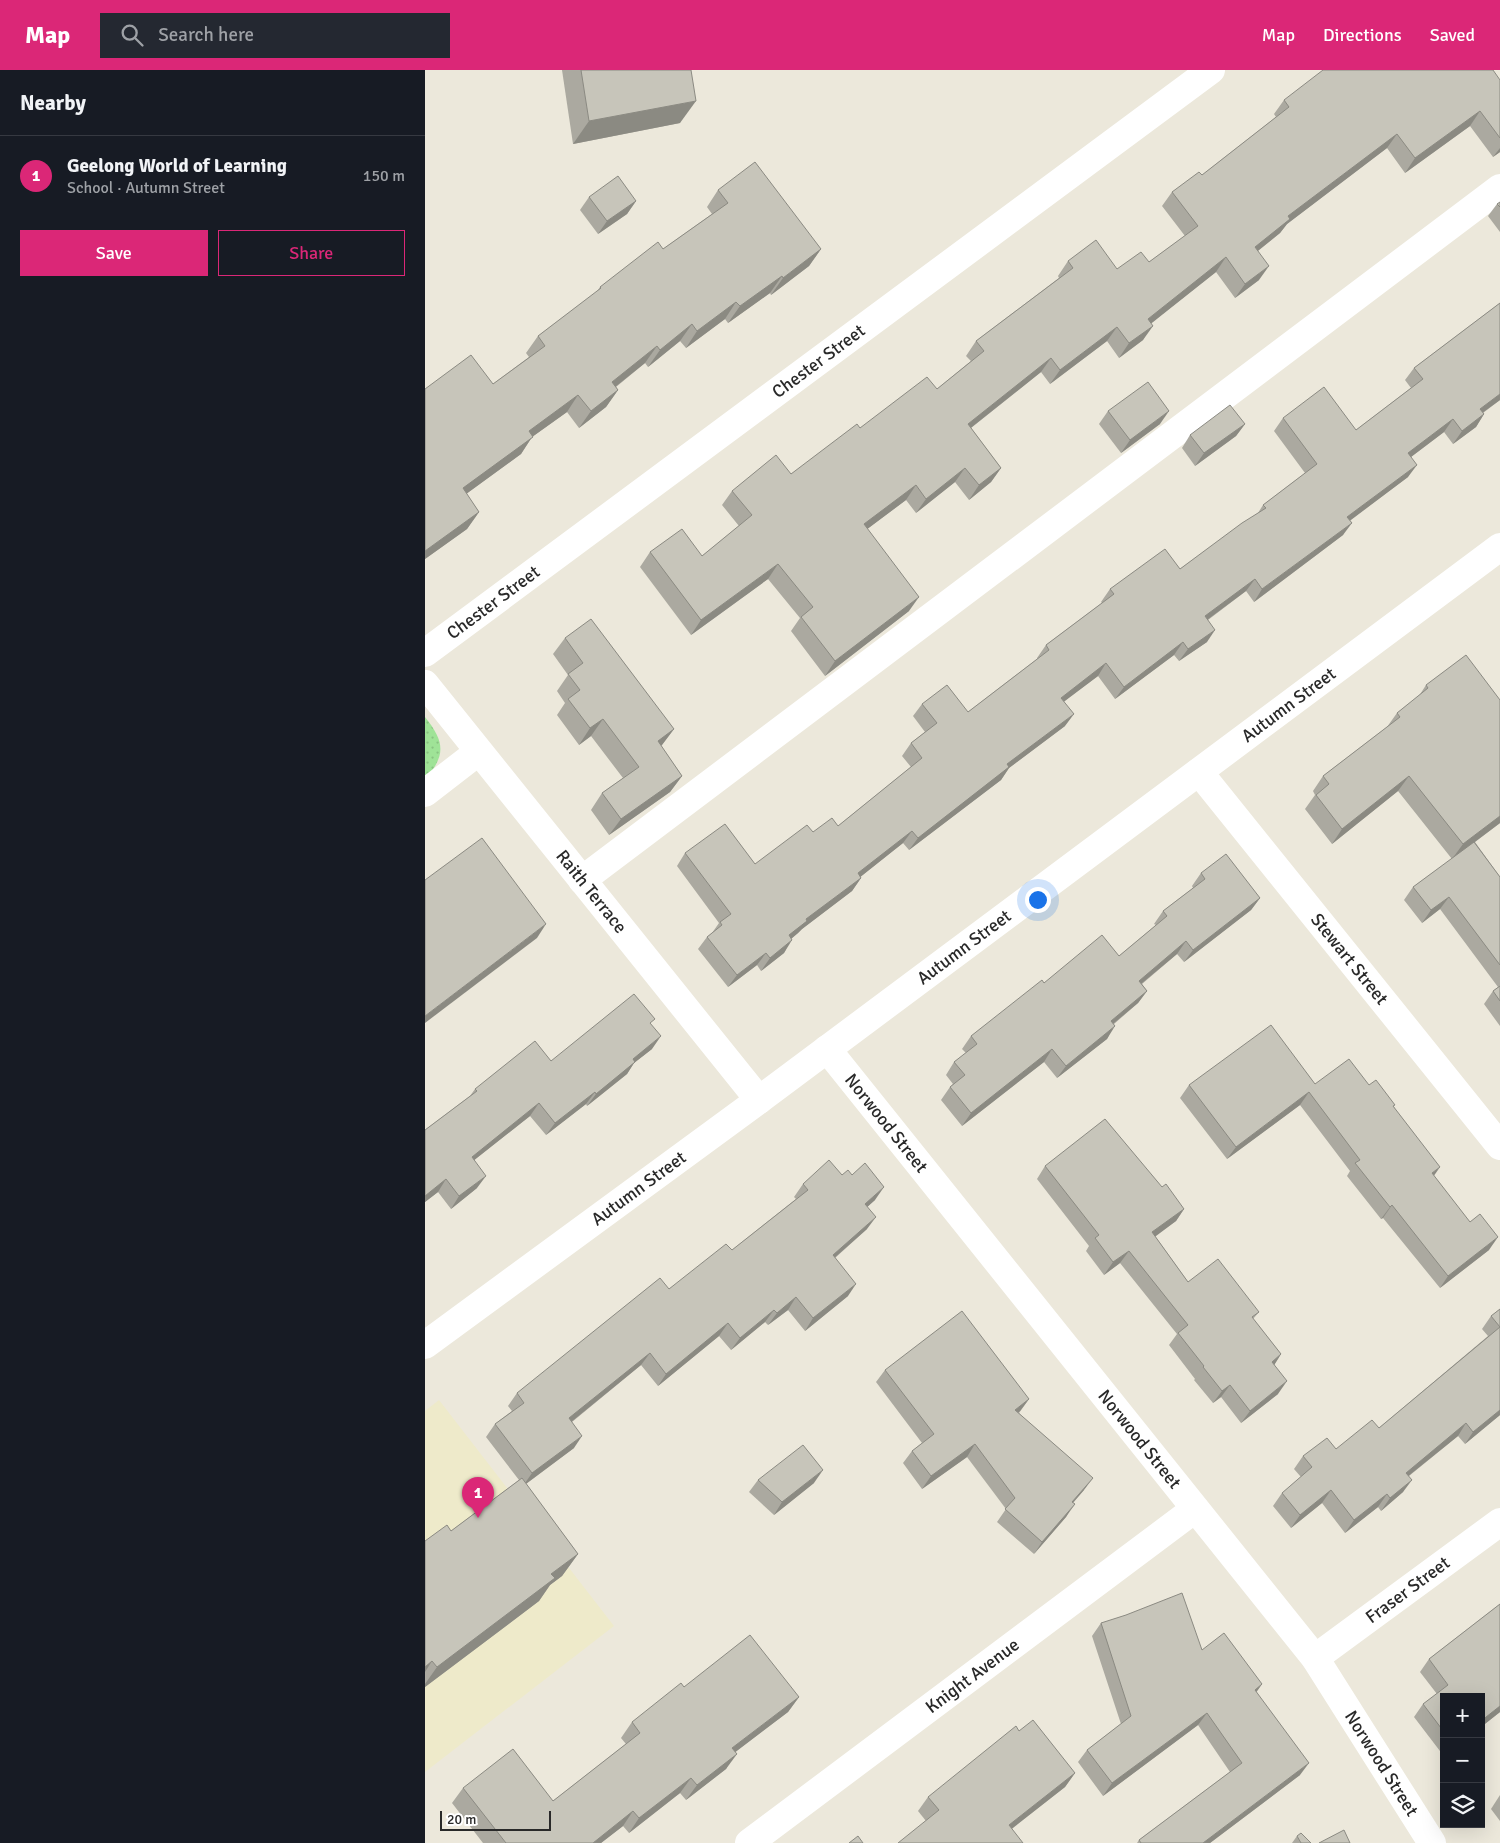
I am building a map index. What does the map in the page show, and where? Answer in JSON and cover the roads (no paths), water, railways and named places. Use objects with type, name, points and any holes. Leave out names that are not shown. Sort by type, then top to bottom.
[{"type":"street","name":"Chester Street","points":[[425,653],[1211,70]]},
{"type":"street","points":[[582,880],[1500,188]]},
{"type":"street","name":"Autumn Street","points":[[425,1345],[759,1100],[1500,547]]},
{"type":"street","name":"Raith Terrace","points":[[425,684],[759,1100]]},
{"type":"street","points":[[425,792],[478,752]]},
{"type":"street","name":"Stewart Street","points":[[1199,772],[1500,1146]]},
{"type":"street","name":"Norwood Street","points":[[827,1049],[1315,1658],[1432,1843]]},
{"type":"street","name":"Knight Avenue","points":[[749,1843],[1195,1509]]},
{"type":"street","name":"Fraser Street","points":[[1315,1658],[1500,1522]]},
{"type":"place","name":"Geelong World of Learning","points":[[478,1518]]}]
